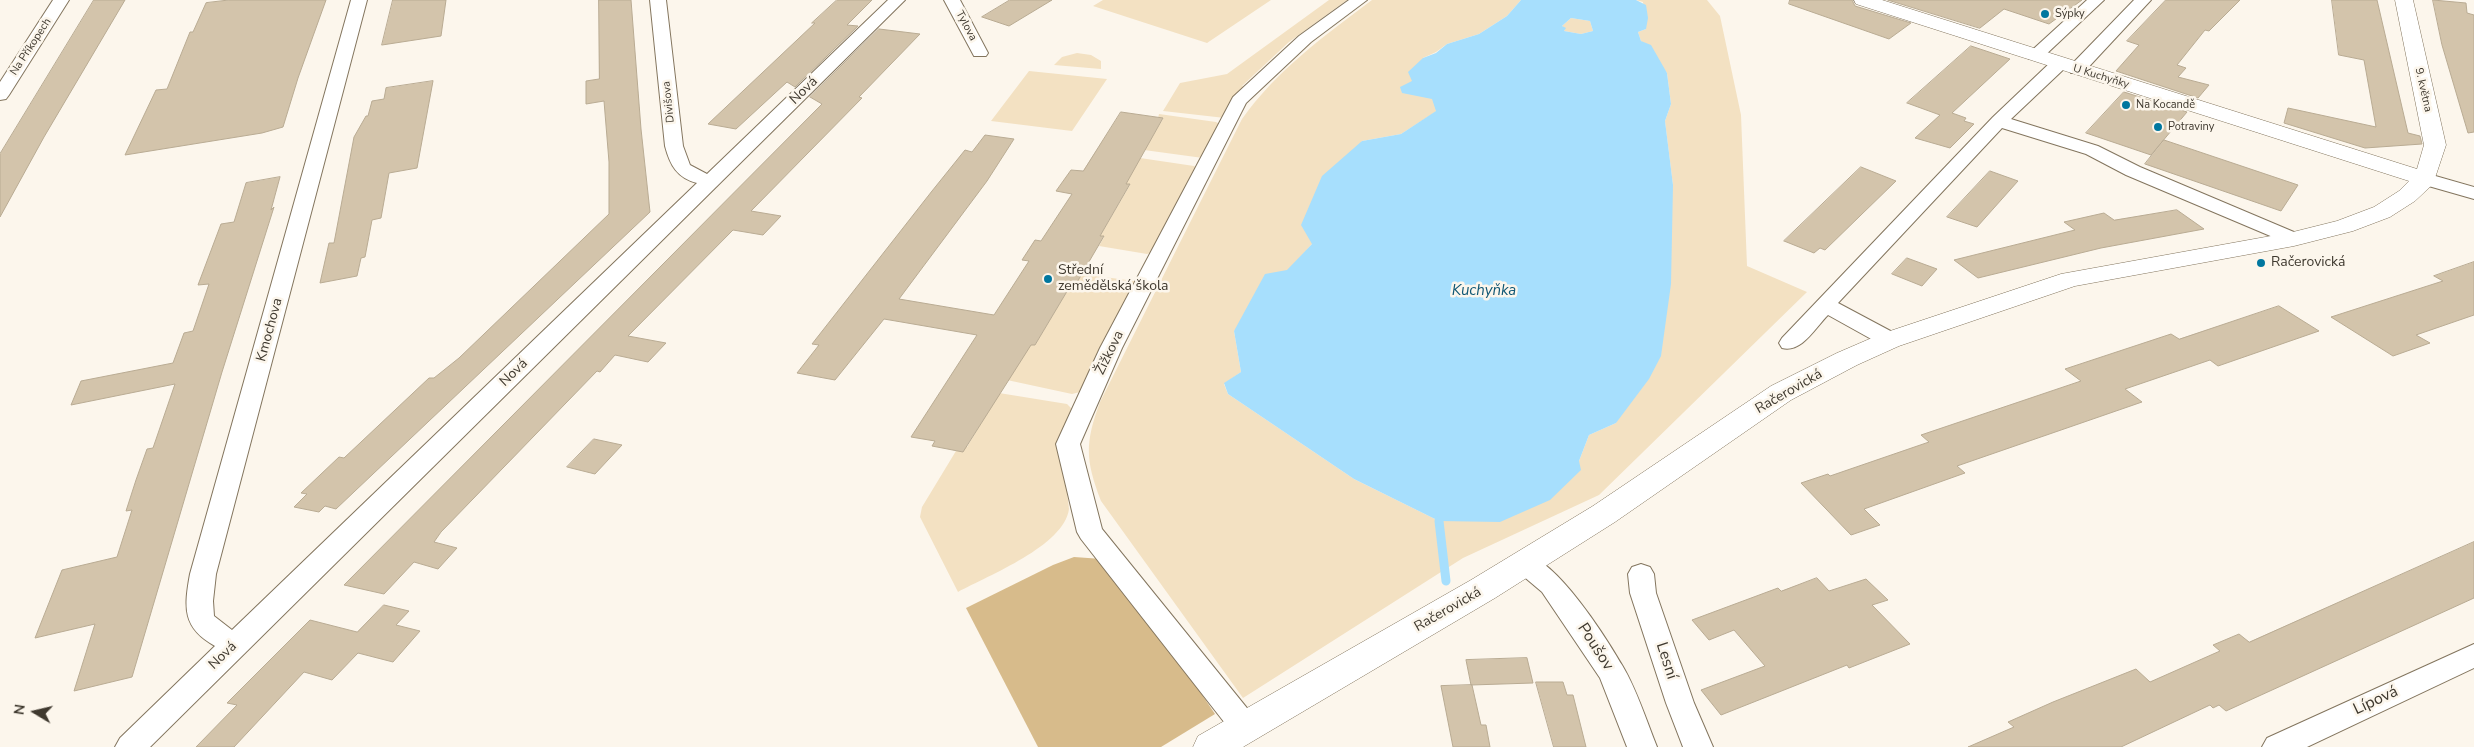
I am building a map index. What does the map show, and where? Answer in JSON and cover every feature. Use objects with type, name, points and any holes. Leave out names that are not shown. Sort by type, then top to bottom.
[{"type":"main road","name":"U Kuchyňky","points":[[1863,0],[2068,67],[2425,179]]},
{"type":"main road","name":"9. května","points":[[2404,0],[2435,145],[2425,179]]},
{"type":"main road","name":"Račerovická","points":[[1211,747],[1483,589],[1604,514],[1781,394],[1847,359],[1890,340],[2070,279],[2294,239],[2345,226],[2382,212],[2407,196],[2425,179]]},
{"type":"street","name":"Na Příkopech","points":[[0,95],[61,0]]},
{"type":"street","name":"Kmochova","points":[[235,644],[215,633],[204,624],[198,609],[204,574],[359,0]]},
{"type":"street","name":"Divišova","points":[[658,0],[672,131],[679,165],[686,174],[712,181]]},
{"type":"street","name":"Nová","points":[[130,747],[897,0]]},
{"type":"street","name":"Tylova","points":[[952,0],[980,52]]},
{"type":"street","name":"Žižkova","points":[[1245,727],[1090,532],[1068,444],[1112,348],[1239,101],[1304,40],[1359,0]]},
{"type":"street","points":[[2035,56],[2096,0]]},
{"type":"street","points":[[1790,343],[1999,121],[2068,67],[2143,0]]},
{"type":"street","points":[[1999,121],[2092,150],[2134,171],[2294,239]]},
{"type":"street","points":[[2425,179],[2474,193]]},
{"type":"street","points":[[1825,305],[1890,340]]},
{"type":"street","name":"Poušov","points":[[1525,563],[1551,585],[1573,614],[1612,673],[1642,747]]},
{"type":"street","name":"Lesní","points":[[1641,574],[1646,602],[1680,703],[1698,747]]},
{"type":"street","name":"Lípová","points":[[2277,747],[2474,654]]},
{"type":"shaded area","points":[[1103,0],[1271,0],[1207,43],[1093,6]]},
{"type":"shaded area","points":[[1329,0],[1347,0],[1289,42],[1242,86],[1247,88],[1225,118],[1163,111],[1180,83],[1227,74]]},
{"type":"shaded area","points":[[1372,0],[1521,0],[1507,16],[1479,34],[1447,44],[1423,58],[1437,111],[1401,134],[1362,141],[1312,244],[1234,331],[1241,372],[1224,384],[1228,394],[1354,479],[1439,521],[1579,461],[1589,435],[1616,423],[1673,185],[1665,121],[1671,104],[1667,73],[1641,41],[1638,32],[1646,29],[1643,2],[1636,0],[1707,0],[1720,16],[1741,115],[1747,266],[1807,292],[1599,495],[1463,558],[1243,698],[1101,501],[1090,462],[1089,451],[1092,429],[1100,402],[1242,119],[1286,69]]},
{"type":"shaded area","points":[[1571,18],[1590,21],[1593,31],[1581,34],[1564,31],[1565,29],[1562,26]]},
{"type":"shaded area","points":[[1077,53],[1091,55],[1101,61],[1101,69],[1054,65],[1062,57]]},
{"type":"shaded area","points":[[1029,71],[1107,79],[1072,131],[991,121]]},
{"type":"shaded area","points":[[1159,114],[1216,122],[1221,125],[1203,158],[1144,150],[1163,119],[1158,118]]},
{"type":"shaded area","points":[[1140,158],[1194,166],[1198,169],[1154,252],[1147,254],[1099,246],[1104,237],[1100,236],[1130,185],[1125,184]]},
{"type":"shaded area","points":[[1082,274],[1134,281],[1137,285],[1080,392],[1072,394],[1007,380],[1029,344],[1035,345],[1072,283],[1076,284]]},
{"type":"shaded area","points":[[999,393],[1067,404],[1072,409],[1063,459],[1069,509],[1064,522],[1054,535],[1040,547],[1005,568],[958,592],[920,517],[922,507],[959,446],[967,447]]},
{"type":"shaded area","points":[[1074,557],[1102,559],[1119,571],[1215,714],[1161,747],[1038,747],[966,608],[1053,565]]},
{"type":"water","name":"Kuchyňka","points":[[1521,0],[1636,0],[1646,5],[1648,18],[1646,29],[1638,32],[1641,41],[1651,45],[1667,73],[1671,104],[1665,121],[1673,185],[1671,284],[1661,356],[1649,379],[1616,423],[1589,435],[1579,461],[1581,470],[1550,500],[1500,522],[1439,521],[1354,479],[1228,394],[1224,383],[1241,372],[1234,331],[1265,274],[1287,270],[1312,244],[1301,225],[1322,176],[1362,141],[1401,134],[1436,111],[1432,99],[1402,93],[1400,87],[1412,81],[1408,72],[1423,58],[1436,53],[1447,44],[1479,34],[1507,16]],"holes":[[[1571,18],[1590,21],[1593,31],[1581,34],[1564,31],[1566,28],[1562,26]]]},
{"type":"building","points":[[94,0],[125,0],[44,137],[0,217],[0,154]]},
{"type":"building","points":[[229,0],[326,0],[298,78],[283,127],[262,133],[125,155],[156,90],[167,89],[190,32],[193,32],[206,3]]},
{"type":"building","points":[[393,0],[446,0],[441,36],[382,45]]},
{"type":"building","points":[[599,0],[631,0],[641,129],[650,212],[336,509],[325,506],[319,512],[294,507],[307,494],[301,493],[339,457],[344,458],[429,378],[434,378],[459,358],[609,214],[609,162],[604,101],[586,104],[586,81],[599,79]]},
{"type":"building","points":[[837,0],[872,0],[847,25],[858,26],[795,87],[787,82],[736,129],[708,124],[815,23],[812,23]]},
{"type":"building","points":[[1010,0],[1052,0],[1009,26],[982,17]]},
{"type":"building","points":[[1790,0],[1852,0],[1855,6],[1911,23],[1889,39],[1789,4]]},
{"type":"building","points":[[1888,0],[2082,0],[2049,24],[2004,9],[1980,28]]},
{"type":"building","points":[[2166,0],[2240,0],[2209,31],[2205,30],[2177,65],[2186,68],[2178,77],[2209,85],[2198,98],[2116,71],[2139,45],[2127,41]]},
{"type":"building","points":[[2332,0],[2377,0],[2408,133],[2420,136],[2422,144],[2365,148],[2284,123],[2288,108],[2376,127],[2364,60],[2339,55]]},
{"type":"building","points":[[2433,0],[2466,3],[2467,13],[2474,15],[2474,132],[2468,133],[2442,45]]},
{"type":"building","points":[[879,29],[920,34],[859,97],[862,98],[751,211],[781,216],[763,235],[733,230],[628,336],[666,343],[648,362],[615,355],[600,372],[597,371],[441,532],[434,542],[457,548],[438,569],[414,562],[384,594],[344,585],[822,104],[810,97]]},
{"type":"building","points":[[1971,46],[2010,59],[1952,113],[1966,118],[1964,121],[1974,124],[1950,148],[1915,138],[1940,115],[1907,103]]},
{"type":"building","points":[[433,81],[417,168],[389,173],[381,218],[372,220],[365,257],[361,258],[357,276],[320,283],[329,243],[334,243],[354,137],[366,116],[368,116],[372,101],[384,99],[386,88]]},
{"type":"building","points":[[2124,92],[2187,112],[2151,155],[2086,133]]},
{"type":"building","name":"Střední zemědělská škola","points":[[1121,112],[1163,118],[1126,184],[1130,184],[1100,236],[1104,236],[1076,284],[1072,283],[1035,345],[1031,345],[963,452],[932,446],[935,441],[911,437],[977,335],[884,319],[835,380],[797,373],[819,345],[812,344],[932,191],[965,150],[972,152],[985,135],[1014,139],[987,181],[899,299],[994,315],[1029,261],[1022,260],[1035,240],[1041,241],[1072,194],[1056,191],[1071,170],[1083,171]]},
{"type":"building","points":[[2164,140],[2298,185],[2281,211],[2145,164]]},
{"type":"building","points":[[1861,167],[1896,181],[1825,250],[1820,248],[1814,253],[1784,241]]},
{"type":"building","points":[[1990,171],[2018,181],[1977,227],[1947,217]]},
{"type":"building","points":[[280,177],[271,210],[274,207],[222,372],[132,677],[74,691],[95,624],[35,638],[62,570],[117,557],[132,510],[126,511],[136,480],[147,449],[153,448],[175,384],[71,405],[81,381],[173,363],[184,333],[193,331],[209,284],[198,285],[221,224],[234,222],[246,183]]},
{"type":"building","points":[[2177,210],[2204,229],[2101,248],[1978,278],[1954,260],[2075,230],[2064,222],[2104,213],[2114,220]]},
{"type":"building","points":[[1907,258],[1937,269],[1922,286],[1892,274]]},
{"type":"building","points":[[2474,262],[2474,315],[2416,335],[2430,343],[2393,356],[2331,317],[2443,281],[2434,276]]},
{"type":"building","points":[[2279,306],[2319,331],[2218,366],[2210,360],[2125,389],[2142,402],[1957,466],[1965,473],[1864,509],[1880,525],[1851,535],[1801,483],[1828,474],[1830,476],[1929,442],[1921,435],[2081,381],[2065,369],[2171,334],[2179,339]]},
{"type":"building","points":[[594,439],[622,445],[595,474],[567,467]]},
{"type":"building","points":[[2474,542],[2474,598],[2226,711],[2219,705],[2213,708],[2210,705],[2121,747],[1968,747],[2014,727],[2008,722],[2053,702],[2136,669],[2150,682],[2220,651],[2213,645],[2239,634],[2249,642]]},
{"type":"building","points":[[1817,578],[1829,591],[1866,579],[1888,600],[1872,605],[1910,644],[1849,668],[1847,665],[1721,715],[1701,690],[1765,666],[1734,630],[1709,640],[1692,620],[1778,588],[1781,591]]},
{"type":"building","points":[[384,605],[409,611],[396,625],[420,631],[393,662],[358,653],[332,680],[304,672],[234,747],[196,747],[237,705],[227,703],[310,620],[357,632]]},
{"type":"building","points":[[1527,658],[1533,683],[1471,685],[1466,660]]},
{"type":"building","points":[[1536,682],[1563,682],[1567,695],[1573,695],[1586,747],[1554,747]]},
{"type":"building","points":[[1472,685],[1481,725],[1486,725],[1490,747],[1453,747],[1441,686]]},
{"type":"waterway","points":[[1439,521],[1446,581]]},
{"type":"place","name":"Sýpky","points":[[2045,14]]},
{"type":"place","name":"Na Kocandě","points":[[2126,105]]},
{"type":"place","name":"Potraviny","points":[[2158,127]]},
{"type":"place","name":"Račerovická","points":[[2261,263]]},
{"type":"place","name":"Střední zemědělská škola","points":[[1048,279]]}]
